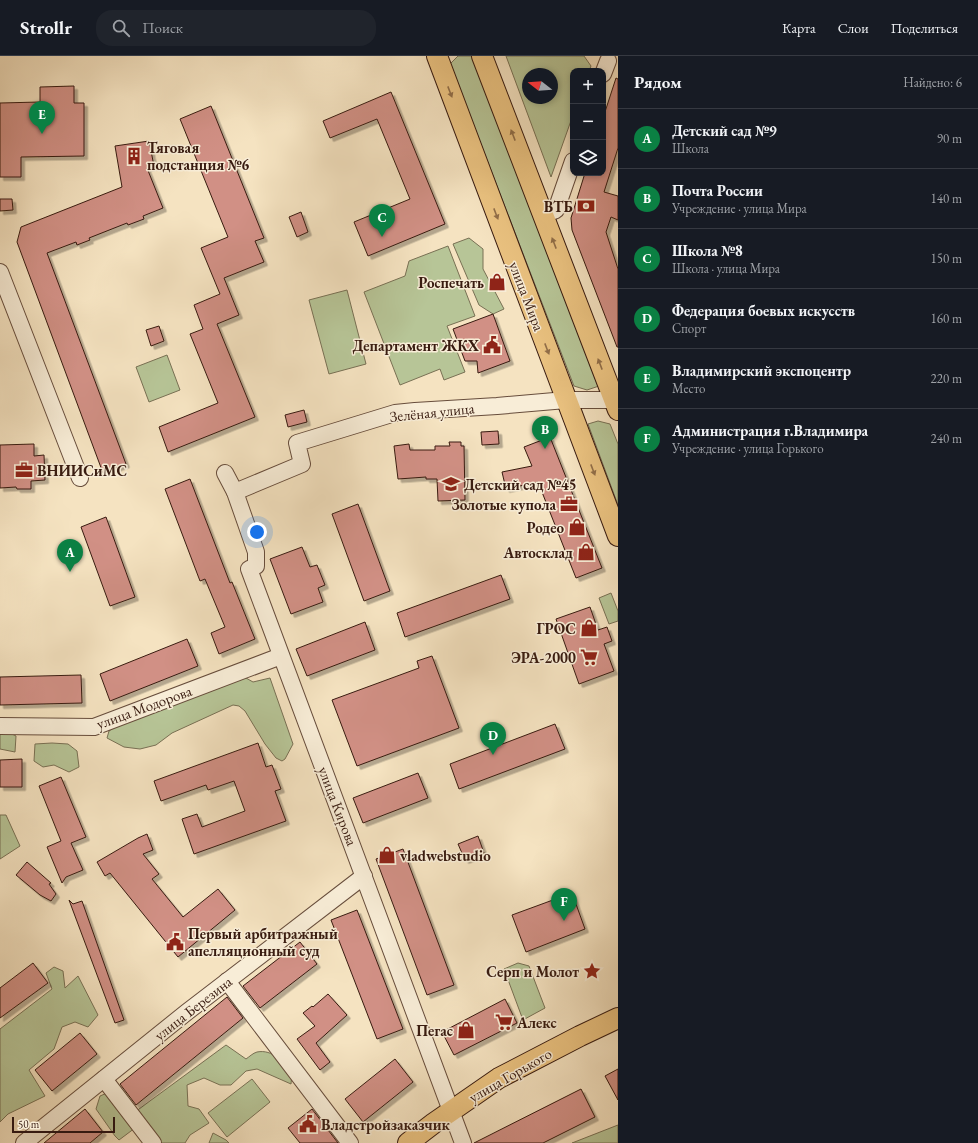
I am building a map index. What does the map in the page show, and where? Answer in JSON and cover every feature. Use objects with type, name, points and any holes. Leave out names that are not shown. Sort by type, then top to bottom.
[{"type":"main road","name":"улица Мира","points":[[437,56],[618,536]]},
{"type":"main road","points":[[482,56],[617,404]]},
{"type":"main road","name":"улица Горького","points":[[408,1143],[499,1078],[618,1018]]},
{"type":"street","points":[[543,215],[556,210],[570,170]]},
{"type":"street","points":[[0,272],[80,478]]},
{"type":"street","name":"Зелёная улица","points":[[235,492],[302,464],[297,443],[395,413],[566,400],[617,404]]},
{"type":"street","name":"улица Кирова","points":[[225,473],[235,492],[256,552],[256,566],[249,569],[422,1031],[450,1112],[463,1143]]},
{"type":"street","name":"улица Модорова","points":[[0,726],[94,727],[281,656]]},
{"type":"street","name":"улица Березина","points":[[24,1143],[227,981],[364,876]]},
{"type":"street","points":[[227,981],[350,1143]]},
{"type":"street","points":[[104,1079],[153,1143]]},
{"type":"green space","points":[[458,56],[472,56],[599,386],[587,390],[574,386],[450,64]]},
{"type":"green space","points":[[506,56],[584,56],[591,66],[590,68],[570,68],[570,123],[551,177],[524,104],[558,104],[558,68],[522,68],[522,99]]},
{"type":"green space","points":[[469,238],[483,249],[483,269],[504,309],[493,314],[479,305],[453,244]]},
{"type":"green space","points":[[448,246],[475,316],[447,326],[465,372],[444,380],[440,369],[400,385],[364,292],[405,276],[409,261]]},
{"type":"green space","points":[[347,290],[366,364],[329,374],[309,300]]},
{"type":"green space","points":[[167,355],[180,390],[149,402],[136,367]]},
{"type":"green space","points":[[598,421],[610,424],[618,444],[618,505],[588,424]]},
{"type":"green space","points":[[611,593],[618,611],[618,621],[609,624],[599,598]]},
{"type":"green space","points":[[239,674],[253,682],[270,678],[293,744],[285,759],[282,761],[276,758],[265,744],[245,711],[239,706],[233,705],[172,733],[156,745],[140,749],[124,747],[107,738],[109,731],[124,721]]},
{"type":"green space","points":[[0,733],[10,733],[16,736],[15,752],[0,749]]},
{"type":"green space","points":[[35,744],[68,744],[77,751],[79,767],[69,772],[54,765],[43,767],[34,761]]},
{"type":"green space","points":[[0,815],[6,815],[20,846],[0,859]]},
{"type":"green space","points":[[518,963],[529,966],[545,1008],[523,1020],[504,969]]},
{"type":"green space","points":[[54,967],[63,971],[65,988],[78,976],[98,1015],[88,1027],[75,1022],[62,1027],[54,1049],[29,1070],[45,1096],[8,1114],[0,1122],[0,1029],[52,989],[46,973]]},
{"type":"green space","points":[[226,1045],[246,1059],[257,1052],[268,1052],[273,1054],[292,1073],[291,1084],[257,1069],[246,1071],[231,1085],[220,1085],[204,1078],[187,1085],[188,1106],[199,1109],[209,1123],[190,1135],[185,1143],[150,1143],[135,1128],[119,1140],[96,1109],[100,1096],[107,1093],[135,1112]]},
{"type":"green space","points":[[252,1079],[270,1102],[227,1137],[208,1113]]},
{"type":"green space","points":[[618,1125],[618,1143],[572,1143]]},
{"type":"green space","points":[[213,1133],[226,1140],[229,1143],[209,1143]]},
{"type":"building","points":[[616,78],[618,79],[618,148],[604,192],[618,196],[618,220],[611,217],[606,232],[618,269],[618,347],[572,230],[571,218],[584,176],[606,176],[606,109]]},
{"type":"building","points":[[74,86],[74,103],[84,103],[84,156],[21,157],[21,177],[0,177],[0,103],[40,102],[40,87]]},
{"type":"building","points":[[391,92],[445,224],[368,256],[354,222],[410,199],[377,119],[330,138],[323,121]]},
{"type":"building","points":[[211,106],[264,238],[255,241],[264,262],[224,278],[239,315],[217,324],[255,417],[168,452],[159,427],[218,403],[190,334],[203,329],[194,305],[220,294],[201,248],[228,237],[180,119]]},
{"type":"building","points":[[149,141],[154,166],[147,168],[163,208],[143,216],[144,219],[128,225],[127,223],[89,238],[90,240],[77,245],[76,242],[47,253],[126,464],[103,473],[17,242],[21,227],[122,187],[115,146]]},
{"type":"building","points":[[0,199],[12,199],[13,210],[0,211]]},
{"type":"building","points":[[301,212],[308,232],[297,237],[289,217]]},
{"type":"building","points":[[493,314],[510,361],[478,373],[477,361],[465,361],[453,329]]},
{"type":"building","points":[[159,326],[164,341],[151,346],[146,330]]},
{"type":"building","points":[[304,410],[307,422],[288,427],[285,415]]},
{"type":"building","points":[[498,431],[499,444],[482,445],[481,432]]},
{"type":"building","points":[[550,437],[602,568],[576,578],[538,482],[506,489],[502,472],[532,466],[524,447]]},
{"type":"building","points":[[449,442],[461,442],[461,446],[464,446],[465,500],[438,501],[437,479],[426,479],[426,477],[398,479],[394,446],[409,444],[410,450],[435,450],[435,446],[450,446]]},
{"type":"building","points":[[34,444],[34,456],[44,455],[45,480],[31,481],[31,489],[17,489],[16,487],[0,488],[0,445]]},
{"type":"building","points":[[190,479],[230,583],[232,582],[255,639],[219,654],[211,633],[225,627],[205,579],[200,581],[165,489]]},
{"type":"building","points":[[358,504],[390,591],[364,601],[332,514]]},
{"type":"building","points":[[106,517],[135,597],[110,606],[81,527]]},
{"type":"building","points":[[302,547],[310,567],[317,565],[325,585],[318,588],[323,602],[291,614],[270,559]]},
{"type":"building","points":[[501,575],[510,599],[405,637],[397,613]]},
{"type":"building","name":"ЭРА-2000","points":[[590,607],[598,630],[607,627],[612,641],[604,644],[614,671],[579,684],[556,619]]},
{"type":"building","points":[[365,622],[375,650],[307,676],[296,649]]},
{"type":"building","points":[[187,639],[198,666],[110,701],[100,674]]},
{"type":"building","points":[[432,656],[459,728],[357,766],[332,700],[419,668],[417,661]]},
{"type":"building","points":[[81,675],[82,703],[0,705],[0,677]]},
{"type":"building","points":[[555,724],[565,749],[459,789],[450,764]]},
{"type":"building","points":[[258,743],[266,767],[272,765],[281,789],[275,791],[286,821],[194,854],[182,819],[197,814],[202,827],[245,811],[234,781],[208,790],[206,785],[161,801],[154,781]]},
{"type":"building","points":[[22,759],[22,787],[0,787],[0,760]]},
{"type":"building","points":[[418,773],[428,798],[363,823],[353,798]]},
{"type":"building","points":[[61,777],[86,837],[71,843],[83,870],[66,877],[62,883],[47,847],[61,841],[39,786]]},
{"type":"building","points":[[147,834],[153,850],[143,854],[159,874],[152,879],[183,917],[218,889],[235,910],[178,957],[110,873],[105,876],[97,862]]},
{"type":"building","points":[[478,836],[484,853],[465,860],[458,844]]},
{"type":"building","points":[[403,849],[454,985],[427,995],[376,859]]},
{"type":"building","points":[[27,862],[51,883],[49,884],[56,894],[51,901],[40,895],[16,875]]},
{"type":"building","points":[[572,893],[585,929],[526,952],[512,915]]},
{"type":"building","points":[[69,900],[73,904],[82,901],[124,1020],[115,1023]]},
{"type":"building","points":[[357,910],[403,1029],[377,1039],[331,920]]},
{"type":"building","points":[[300,942],[317,964],[260,1008],[243,986]]},
{"type":"building","points":[[33,963],[48,983],[0,1018],[0,988]]},
{"type":"building","points":[[328,994],[347,1015],[316,1043],[330,1062],[320,1070],[297,1039],[315,1026],[303,1013],[312,1006],[313,1007]]},
{"type":"building","points":[[227,997],[243,1018],[136,1105],[120,1084]]},
{"type":"building","points":[[505,999],[517,1023],[454,1055],[442,1032]]},
{"type":"building","points":[[80,1033],[97,1054],[52,1091],[35,1070]]},
{"type":"building","points":[[395,1059],[413,1082],[363,1122],[345,1099]]},
{"type":"building","points":[[618,1069],[618,1100],[605,1076]]},
{"type":"building","points":[[581,1089],[595,1117],[543,1143],[474,1143]]},
{"type":"building","points":[[85,1109],[103,1132],[90,1143],[44,1143]]},
{"type":"building","points":[[312,1109],[338,1143],[300,1143],[288,1128]]},
{"type":"place","name":"Владимирский экспоцентр","points":[[42,134]]},
{"type":"place","name":"Тяговая подстанция №6","points":[[134,156]]},
{"type":"place","name":"ВТБ","points":[[586,206]]},
{"type":"place","name":"Школа №8","points":[[382,237]]},
{"type":"place","name":"Роспечать","points":[[497,282]]},
{"type":"place","name":"Департамент ЖКХ","points":[[492,345]]},
{"type":"place","name":"Почта России","points":[[545,449]]},
{"type":"place","name":"ВНИИСиМС","points":[[24,470]]},
{"type":"place","name":"Детский сад №45","points":[[451,484]]},
{"type":"place","name":"Золотые купола","points":[[569,504]]},
{"type":"place","name":"Родео","points":[[577,527]]},
{"type":"place","name":"Автосклад","points":[[586,552]]},
{"type":"place","name":"Детский сад №9","points":[[70,572]]},
{"type":"place","name":"ГРОС","points":[[589,628]]},
{"type":"place","name":"ЭРА-2000","points":[[589,657]]},
{"type":"place","name":"Федерация боевых искусств","points":[[493,755]]},
{"type":"place","name":"vladwebstudio","points":[[387,855]]},
{"type":"place","name":"Администрация г.Владимира","points":[[564,921]]},
{"type":"place","name":"Первый арбитражный апелляционный суд","points":[[175,942]]},
{"type":"place","name":"Серп и Молот","points":[[592,971]]},
{"type":"place","name":"Алекс","points":[[504,1022]]},
{"type":"place","name":"Пегас","points":[[466,1030]]},
{"type":"place","name":"Владстройзаказчик","points":[[308,1124]]}]
